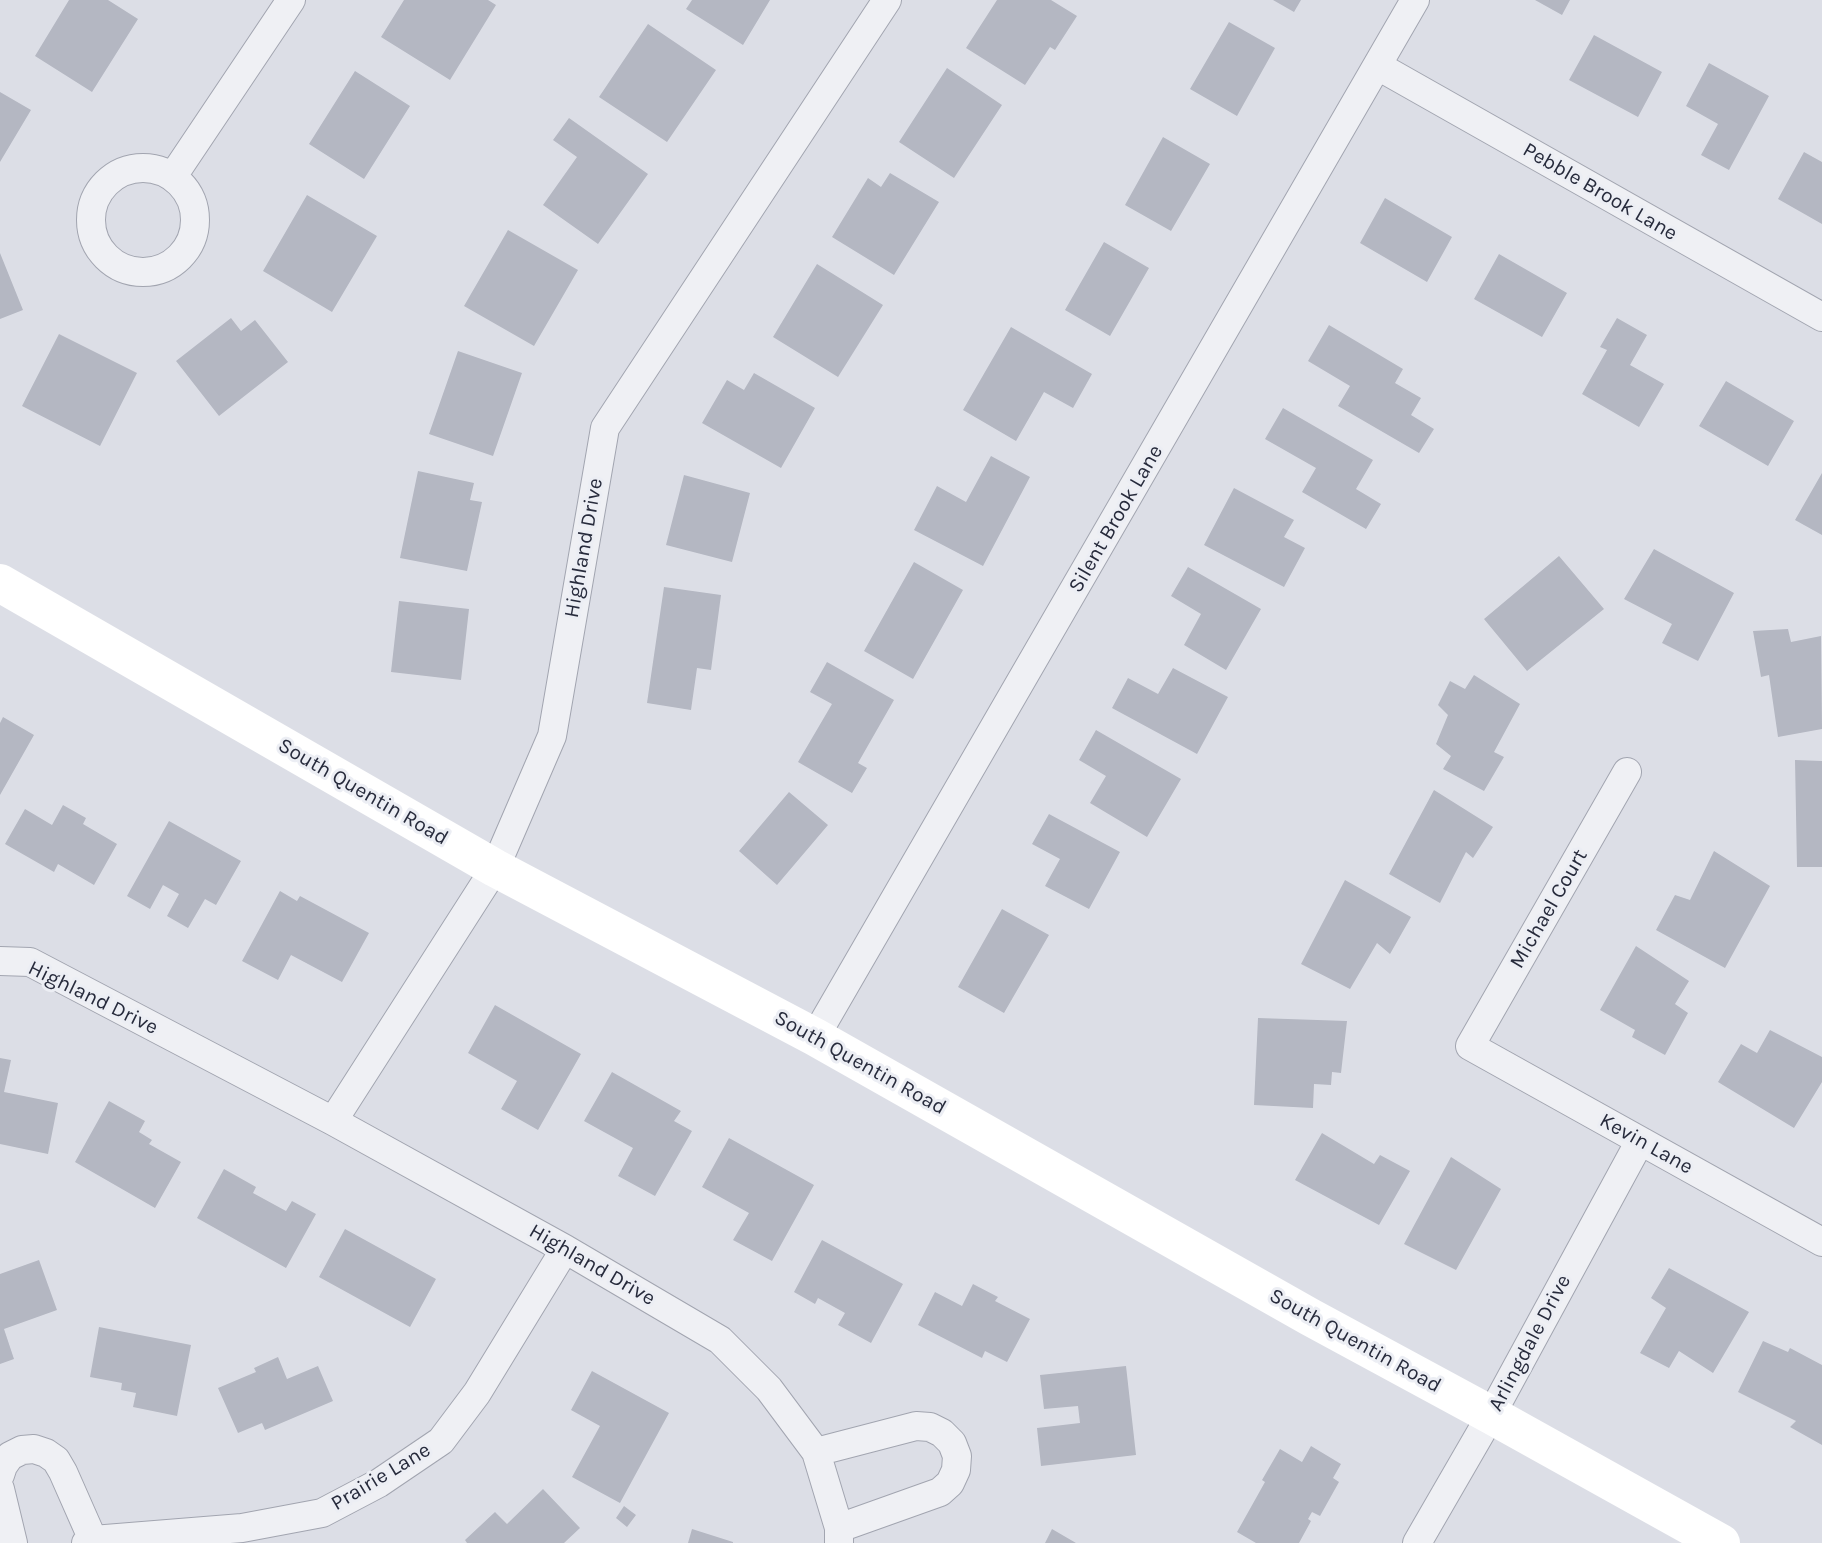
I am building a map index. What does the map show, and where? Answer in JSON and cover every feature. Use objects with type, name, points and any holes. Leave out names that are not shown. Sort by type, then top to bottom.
[{"type":"main road","name":"South Quentin Road","points":[[0,583],[495,868],[815,1037],[1310,1317],[1721,1543]]},
{"type":"street","points":[[173,176],[291,0]]},
{"type":"street","name":"Highland Drive","points":[[333,1121],[495,868],[552,736],[605,428],[887,0]]},
{"type":"street","name":"Silent Brook Lane","points":[[815,1037],[1415,0]]},
{"type":"street","name":"Pebble Brook Lane","points":[[1378,66],[1822,317]]},
{"type":"street","name":"Michael Court","points":[[1471,1046],[1627,772]]},
{"type":"street","name":"Highland Drive","points":[[0,961],[30,962],[333,1121],[565,1249],[720,1340],[769,1389],[816,1452],[839,1535],[940,1492],[950,1483],[956,1470],[957,1456],[952,1443],[942,1433],[930,1427],[916,1426],[816,1452]]},
{"type":"street","name":"Kevin Lane","points":[[1471,1046],[1822,1242]]},
{"type":"street","name":"Arlingdale Drive","points":[[1416,1543],[1491,1415],[1640,1141]]},
{"type":"street","name":"Prairie Lane","points":[[0,1475],[2,1466],[10,1456],[22,1450],[34,1449],[56,1460],[90,1541],[242,1528],[322,1513],[379,1483],[441,1441],[477,1393],[565,1249]]},
{"type":"street","points":[[0,1489],[13,1543]]},
{"type":"building","points":[[69,0],[108,0],[138,19],[92,92],[35,56]]},
{"type":"building","points":[[404,0],[488,0],[496,5],[450,80],[381,37]]},
{"type":"building","points":[[692,0],[770,0],[743,45],[686,9]]},
{"type":"building","points":[[997,0],[1051,0],[1077,16],[1055,50],[1050,47],[1025,85],[966,48]]},
{"type":"building","points":[[1273,0],[1301,0],[1294,12]]},
{"type":"building","points":[[1535,0],[1570,0],[1562,15]]},
{"type":"building","points":[[1229,22],[1275,48],[1237,116],[1190,89]]},
{"type":"building","points":[[648,24],[716,70],[667,142],[599,97]]},
{"type":"building","points":[[1594,35],[1662,72],[1638,117],[1569,80]]},
{"type":"building","points":[[1709,63],[1769,96],[1729,170],[1701,155],[1718,124],[1686,106]]},
{"type":"building","points":[[947,68],[1002,105],[954,178],[899,142]]},
{"type":"building","points":[[355,71],[410,106],[364,179],[309,144]]},
{"type":"building","points":[[0,92],[31,110],[0,162]]},
{"type":"building","points":[[569,118],[648,174],[598,244],[543,205],[577,157],[553,140]]},
{"type":"building","points":[[1163,137],[1210,164],[1171,231],[1125,205]]},
{"type":"building","points":[[1804,152],[1822,162],[1822,224],[1778,199]]},
{"type":"building","points":[[890,173],[939,202],[894,275],[832,237],[868,178],[881,187]]},
{"type":"building","points":[[307,195],[377,236],[332,312],[263,271]]},
{"type":"building","points":[[1385,198],[1452,237],[1427,282],[1360,243]]},
{"type":"building","points":[[508,230],[578,270],[534,346],[464,306]]},
{"type":"building","points":[[1104,242],[1149,268],[1110,336],[1065,310]]},
{"type":"building","points":[[0,253],[23,310],[0,319]]},
{"type":"building","points":[[1499,254],[1567,293],[1542,337],[1474,299]]},
{"type":"building","points":[[817,264],[883,305],[838,377],[773,337]]},
{"type":"building","points":[[231,318],[241,331],[255,320],[288,362],[219,416],[176,361]]},
{"type":"building","points":[[1617,318],[1647,335],[1630,365],[1664,384],[1639,427],[1582,394],[1607,350],[1600,347]]},
{"type":"building","points":[[1329,325],[1403,369],[1395,383],[1421,398],[1411,415],[1434,429],[1419,453],[1338,406],[1350,386],[1308,361]]},
{"type":"building","points":[[1011,327],[1092,374],[1073,408],[1044,392],[1016,441],[963,410]]},
{"type":"building","points":[[59,334],[137,373],[100,446],[22,406]]},
{"type":"building","points":[[458,351],[522,373],[493,456],[429,434]]},
{"type":"building","points":[[754,373],[815,408],[781,468],[702,423],[727,380],[744,390]]},
{"type":"building","points":[[1726,381],[1794,421],[1768,466],[1699,426]]},
{"type":"building","points":[[1283,408],[1373,460],[1356,489],[1381,504],[1366,529],[1302,492],[1316,468],[1265,439]]},
{"type":"building","points":[[991,456],[1030,477],[983,566],[914,530],[937,486],[966,502]]},
{"type":"building","points":[[418,471],[474,483],[470,500],[482,502],[467,571],[400,558]]},
{"type":"building","points":[[1822,473],[1822,535],[1795,520]]},
{"type":"building","points":[[684,475],[750,493],[732,562],[666,545]]},
{"type":"building","points":[[1234,488],[1294,520],[1284,537],[1305,548],[1284,587],[1204,545]]},
{"type":"building","points":[[1654,549],[1734,593],[1698,661],[1662,643],[1672,624],[1624,599]]},
{"type":"building","points":[[1559,556],[1604,609],[1527,671],[1484,619]]},
{"type":"building","points":[[914,562],[963,590],[913,679],[864,651]]},
{"type":"building","points":[[1188,567],[1261,609],[1226,670],[1184,645],[1201,614],[1171,596]]},
{"type":"building","points":[[664,587],[721,595],[711,670],[697,668],[691,710],[647,703]]},
{"type":"building","points":[[399,601],[469,609],[461,680],[391,672]]},
{"type":"building","points":[[1788,629],[1791,642],[1821,636],[1822,729],[1778,737],[1769,675],[1761,677],[1753,631]]},
{"type":"building","points":[[827,662],[894,700],[858,763],[867,768],[852,793],[798,762],[832,704],[810,692]]},
{"type":"building","points":[[1173,668],[1228,697],[1197,754],[1112,708],[1128,678],[1158,694]]},
{"type":"building","points":[[1474,675],[1520,704],[1494,752],[1504,757],[1484,791],[1443,769],[1451,756],[1436,744],[1448,715],[1438,705],[1450,681],[1465,689]]},
{"type":"building","points":[[3,717],[34,735],[0,795],[0,723]]},
{"type":"building","points":[[1096,730],[1181,779],[1147,837],[1090,803],[1106,776],[1079,760]]},
{"type":"building","points":[[1795,760],[1822,761],[1822,867],[1797,867]]},
{"type":"building","points":[[1434,790],[1493,827],[1473,858],[1466,852],[1440,903],[1389,874]]},
{"type":"building","points":[[789,792],[828,825],[777,885],[739,851]]},
{"type":"building","points":[[63,805],[86,818],[83,824],[117,844],[94,885],[58,864],[54,872],[5,844],[25,809],[52,825]]},
{"type":"building","points":[[1049,814],[1120,852],[1089,909],[1045,886],[1060,859],[1032,844]]},
{"type":"building","points":[[169,821],[241,861],[216,905],[205,899],[188,928],[167,916],[179,894],[163,885],[150,909],[127,896]]},
{"type":"building","points":[[1714,851],[1770,886],[1725,968],[1656,930],[1675,895],[1690,900]]},
{"type":"building","points":[[1345,880],[1411,917],[1390,954],[1377,943],[1350,989],[1301,964]]},
{"type":"building","points":[[280,891],[297,901],[300,896],[369,933],[342,982],[291,955],[278,980],[242,961]]},
{"type":"building","points":[[1002,909],[1049,935],[1004,1013],[958,987]]},
{"type":"building","points":[[1636,946],[1689,981],[1675,1004],[1688,1013],[1665,1055],[1632,1037],[1635,1030],[1600,1010]]},
{"type":"building","points":[[495,1005],[581,1054],[538,1130],[501,1109],[517,1081],[468,1053]]},
{"type":"building","points":[[1258,1018],[1347,1021],[1341,1073],[1332,1072],[1331,1085],[1314,1084],[1313,1108],[1254,1105]]},
{"type":"building","points":[[1770,1030],[1822,1057],[1822,1082],[1794,1128],[1718,1082],[1741,1044],[1757,1053]]},
{"type":"building","points":[[0,1058],[11,1060],[4,1092],[58,1103],[48,1154],[0,1144]]},
{"type":"building","points":[[612,1072],[681,1111],[674,1121],[692,1131],[655,1196],[618,1176],[633,1148],[584,1121]]},
{"type":"building","points":[[109,1101],[145,1121],[139,1132],[152,1140],[149,1144],[181,1162],[155,1208],[75,1162]]},
{"type":"building","points":[[1322,1133],[1374,1164],[1380,1155],[1410,1171],[1379,1225],[1295,1180]]},
{"type":"building","points":[[729,1138],[814,1185],[772,1261],[733,1240],[749,1213],[702,1187]]},
{"type":"building","points":[[1451,1157],[1501,1189],[1456,1270],[1404,1244]]},
{"type":"building","points":[[224,1169],[256,1187],[253,1193],[286,1211],[292,1201],[316,1214],[286,1268],[197,1218]]},
{"type":"building","points":[[345,1229],[436,1279],[410,1327],[319,1277]]},
{"type":"building","points":[[822,1240],[903,1284],[871,1343],[838,1325],[845,1313],[818,1298],[815,1304],[794,1292]]},
{"type":"building","points":[[39,1260],[57,1310],[4,1329],[14,1359],[0,1364],[0,1274]]},
{"type":"building","points":[[1669,1268],[1749,1312],[1713,1373],[1679,1351],[1669,1368],[1640,1353],[1666,1308],[1651,1298]]},
{"type":"building","points":[[973,1284],[998,1297],[995,1301],[1030,1319],[1007,1362],[985,1351],[982,1358],[918,1325],[935,1292],[962,1306]]},
{"type":"building","points":[[99,1327],[191,1345],[177,1416],[133,1407],[136,1393],[121,1390],[122,1383],[90,1377]]},
{"type":"building","points":[[1763,1341],[1788,1352],[1790,1348],[1822,1365],[1822,1445],[1790,1427],[1796,1421],[1738,1392]]},
{"type":"building","points":[[278,1357],[287,1379],[318,1366],[333,1401],[265,1430],[262,1423],[238,1433],[218,1388],[256,1372],[254,1368]]},
{"type":"building","points":[[1126,1366],[1136,1455],[1041,1466],[1037,1428],[1080,1423],[1078,1406],[1044,1409],[1040,1375]]},
{"type":"building","points":[[592,1371],[669,1413],[620,1503],[572,1477],[600,1426],[571,1410]]},
{"type":"building","points":[[1311,1446],[1341,1464],[1333,1478],[1339,1482],[1320,1516],[1312,1512],[1308,1519],[1311,1521],[1299,1543],[1256,1543],[1237,1532],[1280,1449],[1302,1462]]},
{"type":"building","points":[[543,1489],[580,1528],[564,1543],[467,1543],[465,1540],[495,1512],[507,1524]]},
{"type":"building","points":[[624,1506],[636,1515],[627,1527],[616,1518]]},
{"type":"building","points":[[692,1529],[733,1542],[733,1543],[688,1543]]},
{"type":"building","points":[[1052,1529],[1076,1543],[1045,1543]]}]
